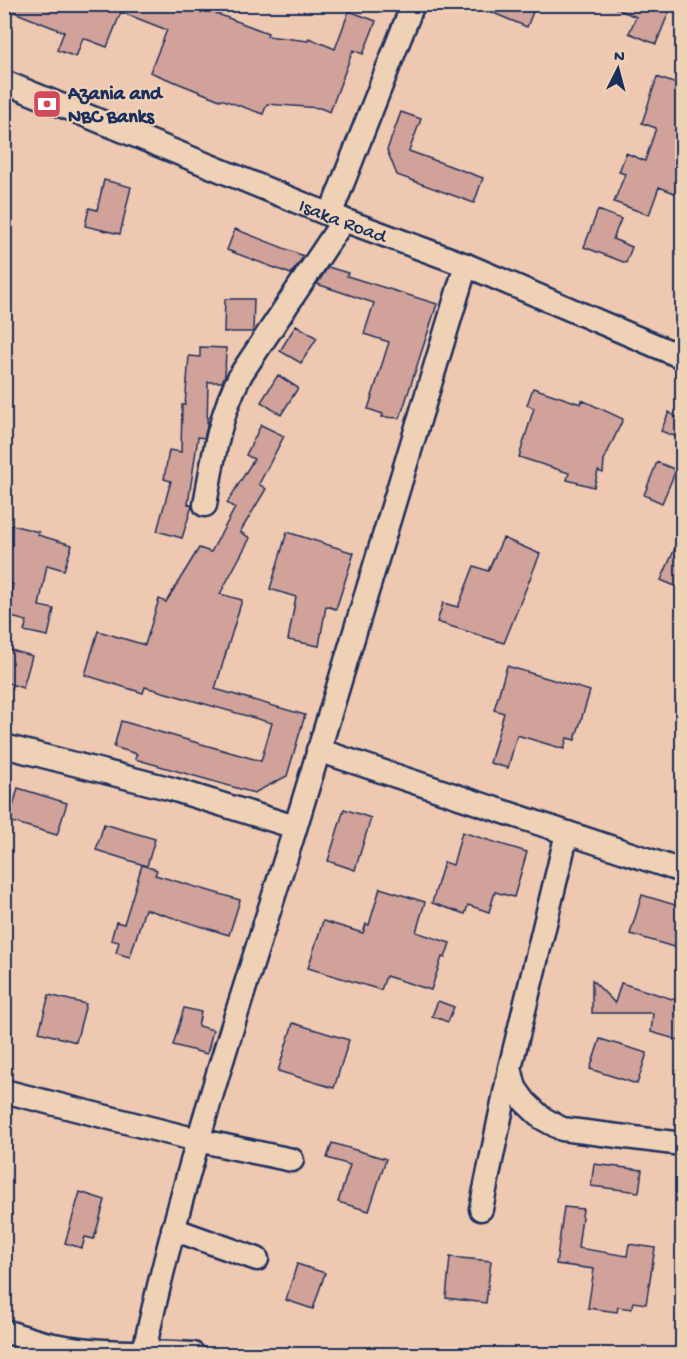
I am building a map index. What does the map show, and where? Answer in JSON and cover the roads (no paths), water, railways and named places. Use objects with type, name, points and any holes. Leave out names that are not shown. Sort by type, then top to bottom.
[{"type":"street","points":[[205,505],[217,437],[229,397],[341,224],[336,217],[413,4]]},
{"type":"street","name":"Isaka Road","points":[[4,82],[336,217],[466,265],[682,357]]},
{"type":"street","points":[[144,1351],[156,1292],[196,1140],[295,827],[466,265]]},
{"type":"street","points":[[4,746],[172,789],[295,827]]},
{"type":"street","points":[[318,750],[682,871]]},
{"type":"street","points":[[481,1209],[510,1068],[567,833]]},
{"type":"street","points":[[510,1068],[515,1088],[525,1102],[542,1118],[562,1129],[682,1144]]},
{"type":"street","points":[[4,1091],[196,1140],[292,1160]]},
{"type":"street","points":[[173,1229],[257,1259]]},
{"type":"street","points":[[4,1331],[53,1345],[109,1351],[193,1354]]},
{"type":"place","name":"Azania and NBC Banks","points":[[47,104]]}]
